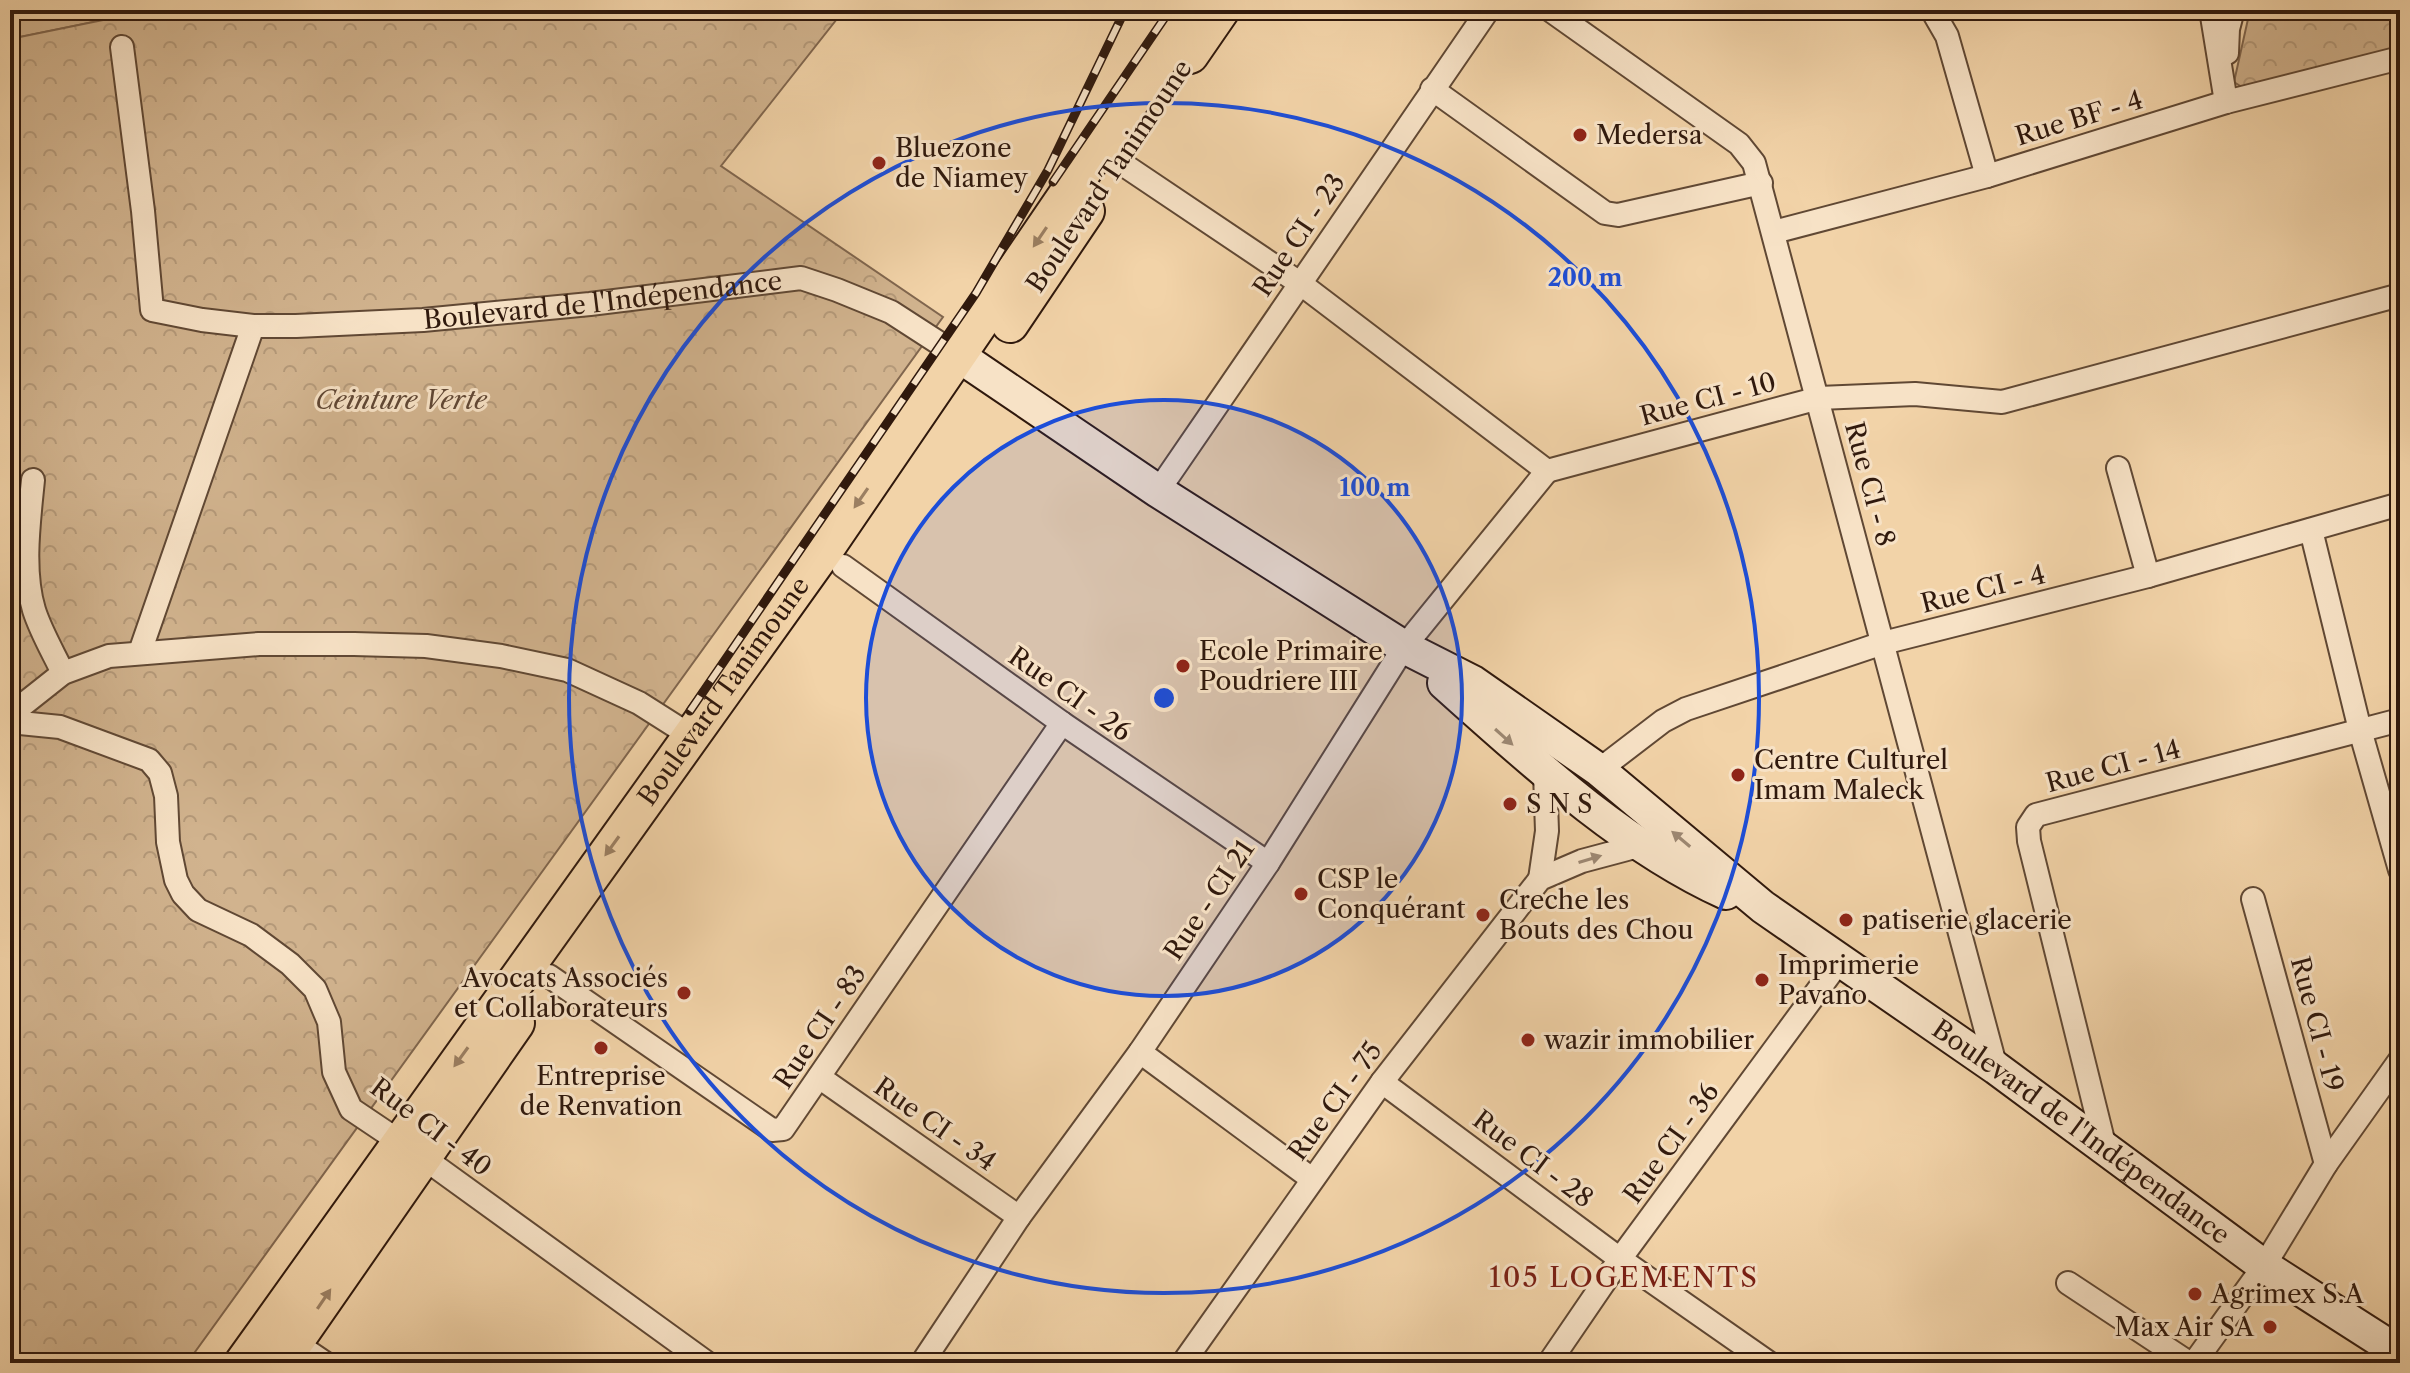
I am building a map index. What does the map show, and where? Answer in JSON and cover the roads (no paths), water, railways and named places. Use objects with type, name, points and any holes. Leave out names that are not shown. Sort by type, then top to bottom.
[{"type":"main road","name":"Boulevard Tanimoune","points":[[243,1363],[549,976],[843,566],[1193,10]]},
{"type":"main road","name":"Boulevard Tanimoune","points":[[287,1352],[411,1149],[691,736],[819,558],[968,363],[1050,268],[1118,161],[1221,10]]},
{"type":"main road","name":"Boulevard de l'Indépendance","points":[[968,363],[1158,491],[1404,647],[1473,682],[1599,770],[1763,907],[1996,1068],[2264,1266],[2400,1353]]},
{"type":"main road","name":"Boulevard de l'Indépendance","points":[[1404,647],[1545,773],[1642,845],[1702,882],[1763,907]]},
{"type":"street","name":"Rue CI - 23","points":[[1158,491],[1488,10]]},
{"type":"street","name":"Rue CI - 8","points":[[1550,10],[1739,144],[1754,163],[1996,1068]]},
{"type":"street","points":[[1932,10],[1947,36],[1987,176]]},
{"type":"street","points":[[2211,10],[2226,102]]},
{"type":"street","points":[[2226,102],[2228,29],[2233,10]]},
{"type":"street","name":"Boulevard de l'Indépendance","points":[[122,47],[152,310],[253,326],[423,320],[615,302],[801,278],[891,312],[968,363]]},
{"type":"street","name":"Rue BF - 4","points":[[1774,232],[1987,176],[2226,102],[2400,58]]},
{"type":"street","points":[[1432,89],[1605,213],[1618,215],[1761,183]]},
{"type":"street","points":[[1118,161],[1301,284],[1547,471]]},
{"type":"street","name":"Rue CI - 10","points":[[1547,471],[1819,398],[1915,394],[2002,402],[2400,295]]},
{"type":"street","points":[[140,652],[253,326]]},
{"type":"street","points":[[2118,468],[2148,576]]},
{"type":"street","name":"Rue - CI 21","points":[[922,1363],[1019,1217],[1140,1052],[1268,863],[1404,647],[1547,471]]},
{"type":"street","points":[[33,480],[29,582],[38,619],[63,673]]},
{"type":"street","name":"Rue CI - 4","points":[[1599,770],[1663,721],[1686,709],[1883,643],[2148,576],[2400,504]]},
{"type":"street","points":[[2311,530],[2360,730],[2400,870]]},
{"type":"street","name":"Rue CI - 26","points":[[843,566],[1062,723],[1268,863]]},
{"type":"street","points":[[15,705],[63,673],[98,659],[140,652],[259,644],[426,646],[501,656],[567,670],[639,703],[691,736]]},
{"type":"street","name":"Rue CI - 14","points":[[2105,1148],[2029,841],[2028,827],[2036,815],[2400,720]]},
{"type":"street","name":"Rue CI - 40","points":[[10,722],[60,727],[149,760],[160,773],[166,796],[168,842],[176,880],[183,894],[198,910],[251,935],[290,964],[315,989],[329,1022],[334,1072],[351,1109],[707,1363]]},
{"type":"street","name":"Rue CI - 83","points":[[549,976],[772,1130],[783,1129],[1062,723]]},
{"type":"street","name":"Rue CI - 75","points":[[1540,879],[1547,831],[1545,773]]},
{"type":"street","name":"Rue CI - 75","points":[[1183,1363],[1382,1082],[1540,879],[1582,861],[1642,845]]},
{"type":"street","name":"Rue CI - 19","points":[[2253,899],[2326,1164]]},
{"type":"street","name":"Rue CI - 36","points":[[1549,1363],[1620,1259],[1841,959]]},
{"type":"street","points":[[1140,1052],[1312,1179]]},
{"type":"street","points":[[2068,1283],[2191,1363],[2264,1266],[2326,1164],[2400,1060]]},
{"type":"street","name":"Rue CI - 34","points":[[819,1077],[1019,1217]]},
{"type":"street","name":"Rue CI - 28","points":[[1382,1082],[1620,1259],[1769,1363]]},
{"type":"street","points":[[287,1352],[325,1363]]},
{"type":"railway","points":[[690,711],[976,293],[1048,170],[1125,10]]},
{"type":"railway","points":[[1053,182],[1170,10]]},
{"type":"place","name":"Medersa","points":[[1580,135]]},
{"type":"place","name":"Bluezone de Niamey","points":[[879,163]]},
{"type":"place","name":"Ecole Primaire Poudriere III","points":[[1183,666]]},
{"type":"place","name":"Centre Culturel Imam Maleck","points":[[1738,775]]},
{"type":"place","name":"S N S","points":[[1510,804]]},
{"type":"place","name":"CSP le Conquérant","points":[[1301,894]]},
{"type":"place","name":"Creche les Bouts des Chou","points":[[1483,915]]},
{"type":"place","name":"patiserie glacerie","points":[[1846,920]]},
{"type":"place","name":"Imprimerie Pavano","points":[[1762,980]]},
{"type":"place","name":"Avocats Associés et Collaborateurs","points":[[684,993]]},
{"type":"place","name":"wazir immobilier","points":[[1528,1040]]},
{"type":"place","name":"Entreprise de Renvation","points":[[601,1048]]},
{"type":"place","name":"Agrimex S.A","points":[[2195,1294]]},
{"type":"place","name":"Max Air SA","points":[[2270,1327]]},
{"type":"district","name":"105 LOGEMENTS","points":[[1624,1277]]},
{"type":"park label","name":"Ceinture Verte","points":[[401,400]]}]
